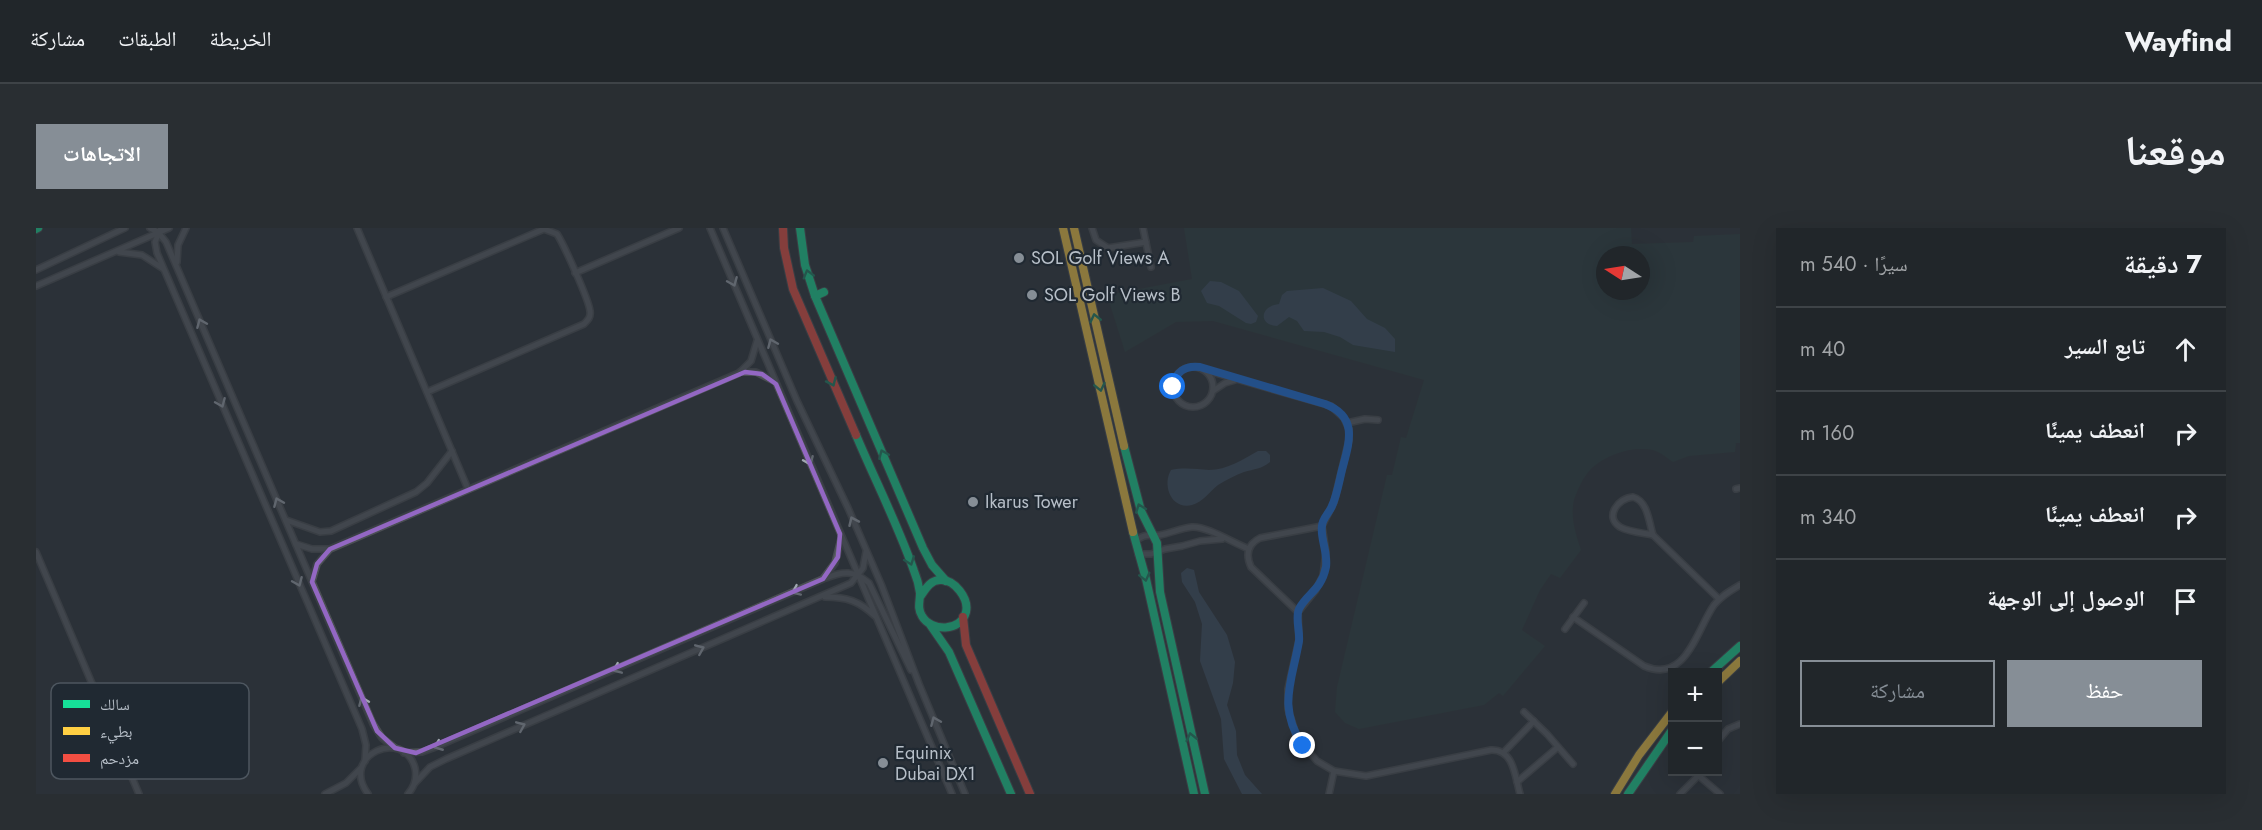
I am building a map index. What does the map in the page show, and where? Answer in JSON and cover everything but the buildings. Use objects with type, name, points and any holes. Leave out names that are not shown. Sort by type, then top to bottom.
[{"type":"street","points":[[36,270],[125,228]]},
{"type":"street","points":[[150,228],[159,230],[166,242],[373,724],[382,738],[409,758],[415,769],[415,783]]},
{"type":"street","points":[[36,286],[159,230],[169,228]]},
{"type":"street","points":[[177,267],[178,245],[186,228]]},
{"type":"street","points":[[357,228],[468,489]]},
{"type":"street","points":[[575,273],[680,228]]},
{"type":"street","points":[[710,228],[952,794]]},
{"type":"street","points":[[723,228],[815,442],[866,549],[965,794]]},
{"type":"street","points":[[783,228],[793,289],[908,555],[920,597],[919,609],[952,659],[1011,794]]},
{"type":"street","points":[[800,228],[805,265],[815,296],[923,548],[932,565],[946,581],[957,586],[965,597],[965,610],[956,624],[945,628],[930,625]]},
{"type":"street","points":[[1063,228],[1194,794]]},
{"type":"street","points":[[1074,228],[1135,493],[1159,551],[1160,592],[1204,794]]},
{"type":"street","points":[[1092,228],[1096,240],[1108,248],[1146,242]]},
{"type":"street","points":[[1143,228],[1151,267]]},
{"type":"street","points":[[159,230],[156,248],[165,271],[362,729],[366,745],[362,785],[368,794]]},
{"type":"street","points":[[386,297],[544,230],[557,234],[575,273],[590,309],[589,318],[584,324],[427,392]]},
{"type":"street","points":[[115,252],[142,255],[151,259],[165,271]]},
{"type":"street","points":[[815,296],[824,292]]},
{"type":"street","points":[[798,328],[807,324]]},
{"type":"street","points":[[739,373],[751,361],[756,351],[757,340]]},
{"type":"street","points":[[1239,380],[1225,383],[1199,407],[1183,405],[1175,397],[1173,387],[1179,372],[1189,367],[1205,370],[1331,406],[1341,413],[1350,435],[1334,502],[1322,526],[1326,552],[1325,568],[1320,584],[1298,612],[1299,640],[1287,699],[1290,719],[1303,746],[1317,761],[1334,771],[1355,776],[1377,775],[1491,750],[1504,752],[1510,759],[1520,794]]},
{"type":"street","points":[[1205,370],[1213,382],[1213,392]]},
{"type":"street","points":[[296,544],[312,549],[330,549],[739,373],[756,372],[767,376],[776,384]]},
{"type":"street","points":[[1347,423],[1365,418],[1377,420]]},
{"type":"street","points":[[285,520],[320,532],[336,529],[416,492],[427,483],[452,451]]},
{"type":"street","points":[[1653,536],[1642,501],[1634,497],[1620,501],[1615,507],[1614,514],[1617,525],[1653,536],[1719,599]]},
{"type":"street","points":[[1298,612],[1251,567],[1248,558],[1249,549],[1253,542],[1260,538],[1322,526]]},
{"type":"street","points":[[1135,542],[1145,535],[1185,528],[1204,528],[1249,549]]},
{"type":"street","points":[[1185,528],[1192,534],[1189,543]]},
{"type":"street","points":[[823,579],[838,557],[840,534]]},
{"type":"street","points":[[1138,554],[1147,555],[1174,546],[1224,539]]},
{"type":"street","points":[[312,582],[317,564],[330,549]]},
{"type":"street","points":[[409,794],[415,783],[430,767],[446,759],[851,583],[865,564],[866,549]]},
{"type":"street","points":[[36,552],[92,683]]},
{"type":"street","points":[[404,753],[422,752],[460,737],[823,579],[844,572],[859,575],[872,588],[919,684]]},
{"type":"street","points":[[920,597],[930,584],[946,581]]},
{"type":"street","points":[[1573,617],[1644,666],[1654,670],[1665,670],[1684,659],[1719,599],[1740,585]]},
{"type":"street","points":[[823,597],[854,600],[878,619]]},
{"type":"street","points":[[1565,629],[1584,603]]},
{"type":"street","points":[[963,616],[966,645],[1030,794]]},
{"type":"street","points":[[1715,668],[1740,646]]},
{"type":"street","points":[[1722,678],[1740,661]]},
{"type":"street","points":[[1524,712],[1573,764]]},
{"type":"street","points":[[1615,794],[1639,755],[1668,717]]},
{"type":"street","points":[[1504,752],[1534,722]]},
{"type":"street","points":[[1722,736],[1728,729],[1740,724]]},
{"type":"street","points":[[1628,794],[1668,735]]},
{"type":"street","points":[[1516,782],[1558,747]]},
{"type":"street","points":[[365,761],[375,751],[394,748]]},
{"type":"street","points":[[325,794],[346,783],[362,768]]},
{"type":"street","points":[[1329,794],[1334,771]]},
{"type":"street","points":[[1680,794],[1698,776]]},
{"type":"street","points":[[1702,776],[1720,794]]},
{"type":"street","points":[[133,779],[139,794]]},
{"type":"highlighted area","points":[[745,372],[762,374],[776,384],[840,534],[838,557],[823,579],[416,753],[395,748],[377,731],[312,582],[317,564],[330,549]]},
{"type":"shaded area","points":[[1184,228],[1631,228],[1632,244],[1693,242],[1694,236],[1740,234],[1740,443],[1736,443],[1735,452],[1689,456],[1673,462],[1656,451],[1637,449],[1613,455],[1598,463],[1586,475],[1574,500],[1573,519],[1581,550],[1560,578],[1551,574],[1540,590],[1522,630],[1545,646],[1503,696],[1499,693],[1484,705],[1359,729],[1345,723],[1335,712],[1337,687],[1387,475],[1392,475],[1401,437],[1406,438],[1424,380],[1213,321],[1176,322],[1125,352],[1107,295],[1192,279]]},
{"type":"water","points":[[1210,281],[1221,282],[1239,291],[1258,316],[1256,322],[1246,323],[1219,306],[1207,303],[1201,291]]},
{"type":"water","points":[[1323,288],[1351,301],[1367,319],[1385,328],[1395,339],[1395,352],[1353,345],[1340,337],[1324,332],[1304,331],[1297,321],[1289,317],[1277,326],[1271,325],[1264,319],[1268,308],[1279,304],[1282,295],[1287,291]]},
{"type":"water","points":[[1258,451],[1266,451],[1270,455],[1270,462],[1224,481],[1196,504],[1185,506],[1179,504],[1170,495],[1168,476],[1171,470],[1222,468],[1235,464]]},
{"type":"water","points":[[1187,568],[1194,570],[1199,592],[1227,635],[1235,662],[1233,683],[1227,705],[1236,731],[1237,755],[1245,775],[1262,794],[1242,794],[1224,759],[1221,719],[1200,661],[1202,624],[1195,602],[1182,582],[1181,573]]},
{"type":"traffic: fast","points":[[800,228],[805,265],[815,296],[923,548],[932,565],[946,581]]},
{"type":"traffic: fast","points":[[815,296],[824,292]]},
{"type":"traffic: fast","points":[[856,435],[908,554],[920,590],[919,608],[920,613],[932,625],[945,628],[958,623],[966,612],[965,601],[960,591],[946,581],[933,582],[920,597]]},
{"type":"traffic: fast","points":[[1124,446],[1141,511],[1157,543],[1160,592],[1205,794]]},
{"type":"traffic: fast","points":[[1133,532],[1146,579],[1194,794]]},
{"type":"traffic: fast","points":[[931,626],[949,652],[1011,794]]},
{"type":"traffic: fast","points":[[1716,668],[1740,646]]},
{"type":"traffic: fast","points":[[1628,794],[1668,736]]},
{"type":"traffic: slow","points":[[1063,228],[1133,532]]},
{"type":"traffic: slow","points":[[1074,228],[1124,446]]},
{"type":"traffic: slow","points":[[1722,678],[1740,661]]},
{"type":"traffic: slow","points":[[1615,794],[1639,755],[1668,717]]},
{"type":"traffic: jam","points":[[783,228],[784,248],[793,289],[856,435]]},
{"type":"traffic: jam","points":[[963,617],[966,645],[1030,794]]},
{"type":"place","name":"SOL Golf Views A","points":[[1019,258]]},
{"type":"place","name":"SOL Golf Views B","points":[[1032,295]]},
{"type":"place","name":"Ikarus Tower","points":[[973,502]]},
{"type":"place","name":"Equinix Dubai DX1","points":[[883,763]]},
{"type":"route","points":[[1173,387],[1179,372],[1189,367],[1200,367],[1331,406],[1341,413],[1347,423],[1350,435],[1348,446],[1334,502],[1322,526],[1326,552],[1323,576],[1320,584],[1298,612],[1299,640],[1287,699],[1293,729],[1303,746]]}]
